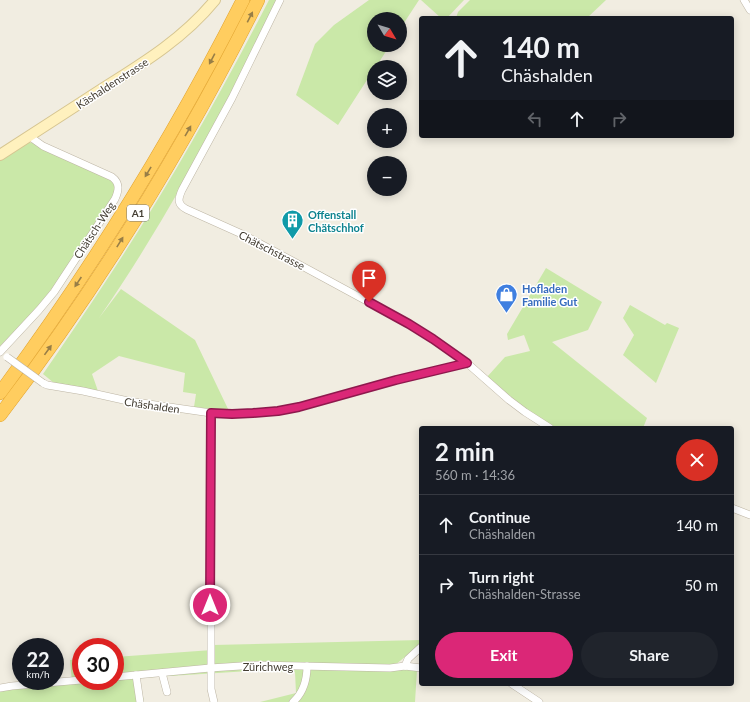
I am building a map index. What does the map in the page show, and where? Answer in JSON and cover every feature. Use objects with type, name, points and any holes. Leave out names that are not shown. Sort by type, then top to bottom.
[{"type":"highway","name":"A1","points":[[0,393],[68,297],[134,195],[192,95],[243,0]]},
{"type":"highway","name":"A1","points":[[0,415],[41,359],[108,262],[149,196],[211,89],[258,0]]},
{"type":"street","name":"Käshaldenstrasse","points":[[0,155],[171,43],[198,20],[215,0]]},
{"type":"street","name":"Chätschstrasse","points":[[280,0],[235,92],[179,196],[180,204],[186,210],[244,235],[403,321],[433,339],[467,363],[509,400],[542,426]]},
{"type":"street","points":[[744,0],[750,10]]},
{"type":"street","name":"Chätsch-Weg","points":[[0,352],[35,316],[54,292],[115,199],[119,188],[116,180],[112,177],[44,146],[36,142],[30,136]]},
{"type":"street","name":"Chäshalden","points":[[0,352],[47,385],[84,391],[119,400],[211,413],[239,414],[278,411],[299,407],[396,380],[467,363]]},
{"type":"street","points":[[211,413],[210,689],[212,701]]},
{"type":"street","points":[[734,509],[750,515]]},
{"type":"street","points":[[405,666],[408,659],[419,648]]},
{"type":"street","name":"Zürichweg","points":[[124,676],[257,665],[390,668],[405,666],[419,668]]},
{"type":"street","points":[[293,702],[297,699],[303,688],[307,675],[307,666]]},
{"type":"street","points":[[162,673],[167,692]]},
{"type":"street","points":[[136,675],[140,702]]},
{"type":"street","points":[[0,688],[72,681]]},
{"type":"street","points":[[515,686],[539,702]]},
{"type":"green space","points":[[269,0],[277,0],[221,114],[163,218],[132,269],[99,318],[121,289],[195,340],[229,411],[194,407],[196,394],[183,392],[185,373],[119,356],[92,374],[98,391],[54,383],[43,374],[108,278],[172,176],[212,106]]},
{"type":"green space","points":[[369,0],[419,0],[407,18],[407,12],[367,12],[367,52],[386,52],[380,60],[367,60],[367,80],[338,125],[296,95],[315,44],[334,25]]},
{"type":"green space","points":[[421,0],[464,0],[449,16],[439,16]]},
{"type":"green space","points":[[470,0],[606,0],[589,16],[457,16],[458,12]]},
{"type":"green space","points":[[25,142],[34,143],[111,179],[116,185],[116,193],[40,305],[0,346],[0,159]]},
{"type":"green space","points":[[546,268],[602,302],[588,330],[552,342],[647,418],[644,426],[552,426],[525,410],[487,377],[505,357],[530,351],[524,335],[508,340],[507,334]]},
{"type":"green space","points":[[630,305],[665,325],[667,323],[679,328],[656,383],[623,355],[634,335],[623,318]]},
{"type":"green space","points":[[419,640],[419,646],[390,669],[417,670],[415,702],[260,702],[296,693],[295,672],[249,671],[139,678],[144,702],[0,702],[0,690],[12,689],[12,690],[64,690],[64,683],[72,682],[72,690],[124,690],[124,656],[212,650],[213,645]]},
{"type":"green space","points":[[70,660],[72,660],[72,682]]},
{"type":"place","name":"Offenstall Chätschhof","points":[[293,240]]},
{"type":"place","name":"Hofladen Familie Gut","points":[[507,314]]},
{"type":"route","points":[[210,605],[211,413],[253,413],[278,411],[299,407],[396,380],[467,363],[409,324],[369,302]]}]
